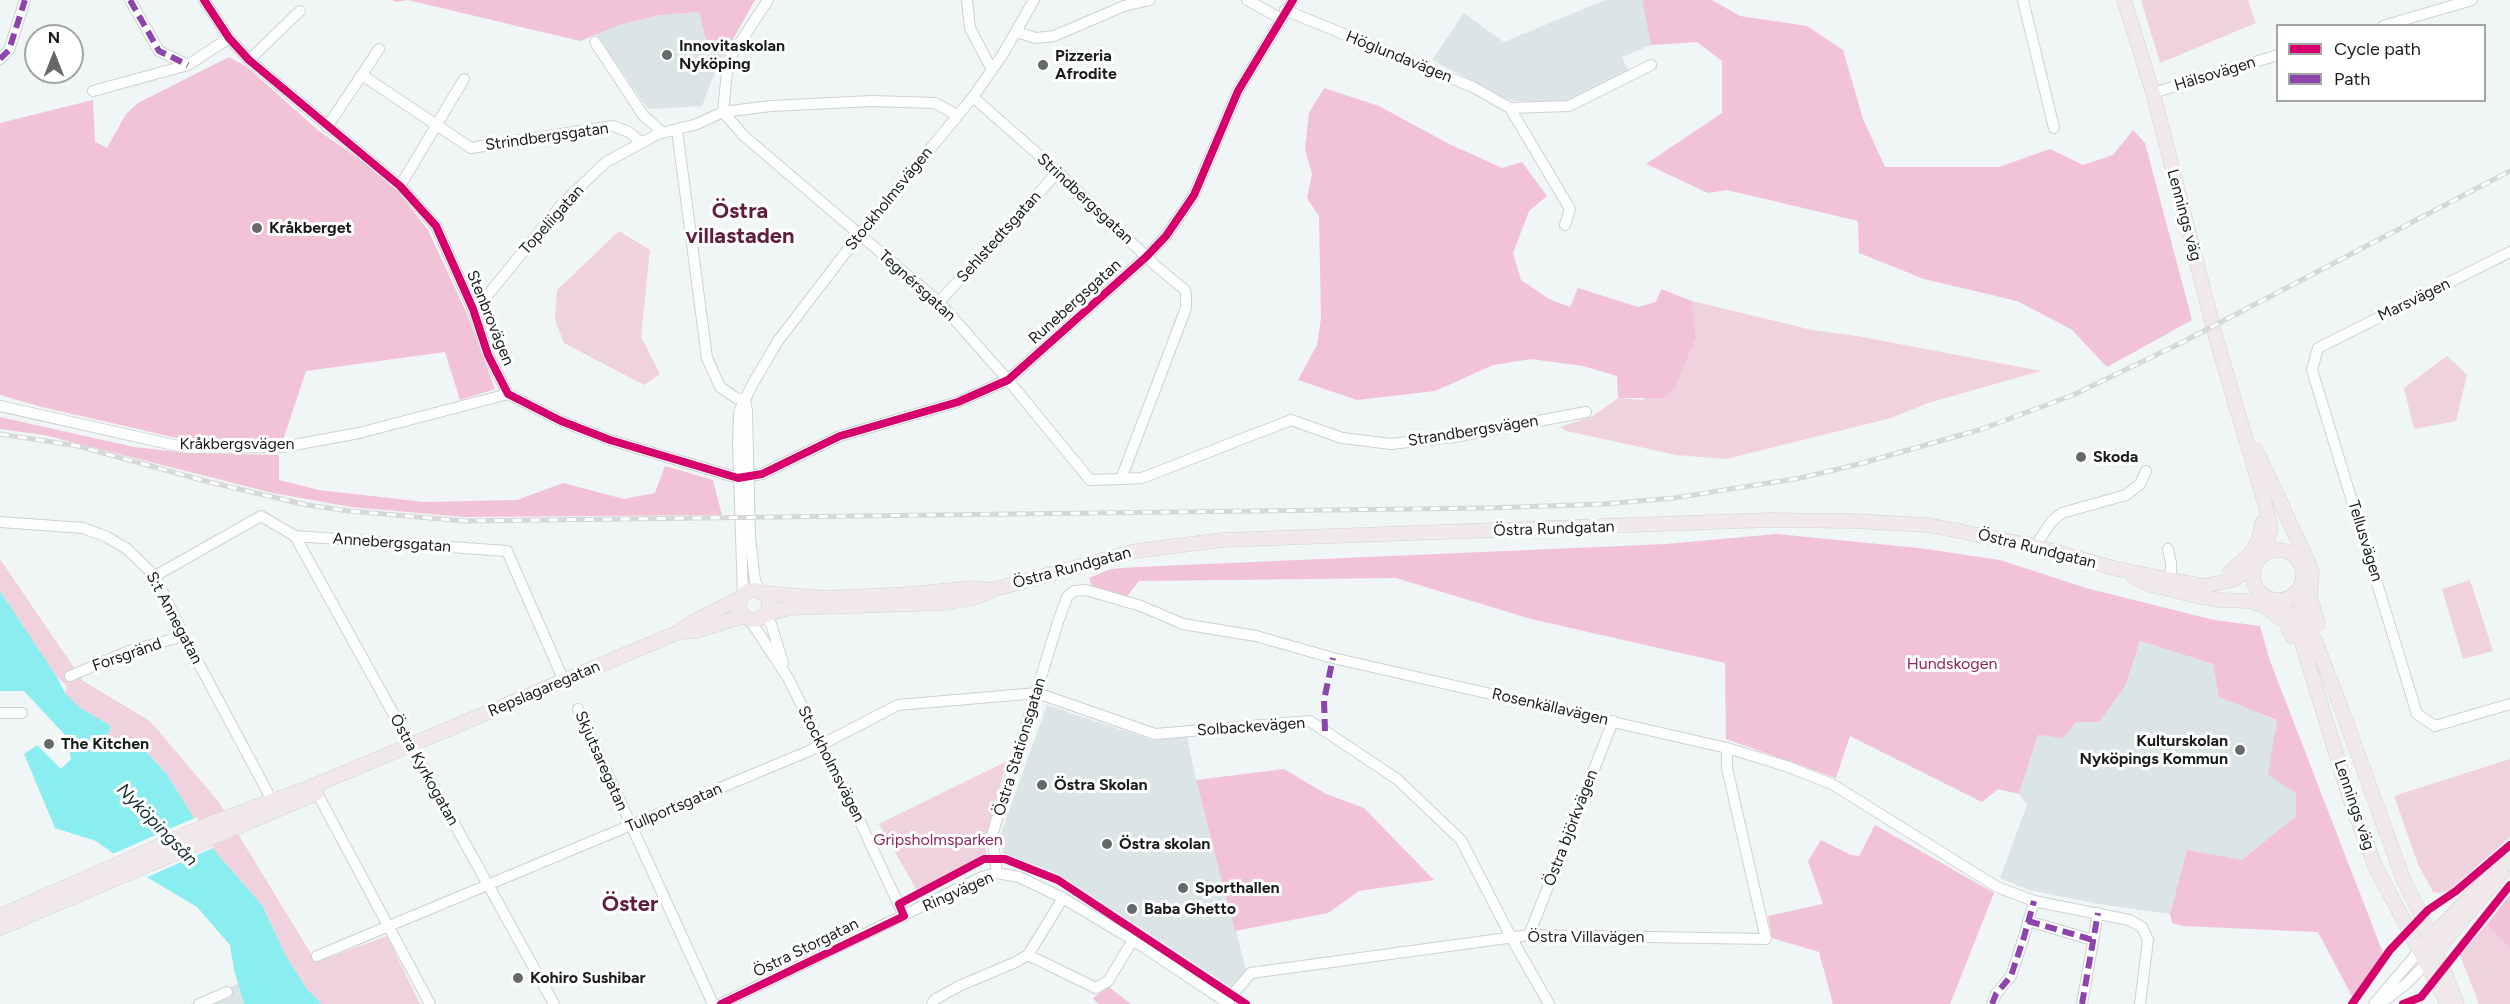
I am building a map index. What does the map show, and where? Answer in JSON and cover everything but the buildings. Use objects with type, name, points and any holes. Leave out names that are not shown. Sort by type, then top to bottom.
[{"type":"main road","name":"Lennings väg","points":[[2124,0],[2153,93],[2189,237],[2271,530],[2264,554]]},
{"type":"main road","name":"Lennings väg","points":[[2244,430],[2297,559]]},
{"type":"main road","name":"Lennings väg","points":[[2244,430],[2265,467],[2310,566],[2312,573],[2310,596],[2339,702]]},
{"type":"main road","points":[[2171,578],[2198,580],[2230,573],[2242,564],[2259,539],[2262,527],[2261,513],[2249,471],[2244,430]]},
{"type":"main road","name":"Östra Rundgatan","points":[[766,615],[789,608],[945,603],[977,597],[992,590],[1136,551],[1223,540],[1768,520],[1827,520],[1928,525],[2035,546],[2117,569],[2204,586],[2219,585],[2234,580],[2254,566]]},
{"type":"main road","points":[[2284,551],[2291,553],[2297,559],[2303,574],[2299,590],[2293,596],[2277,601],[2262,596],[2254,586],[2252,576],[2254,566],[2264,554],[2284,551]]},
{"type":"main road","name":"Östra Rundgatan","points":[[2117,569],[2151,585],[2196,596],[2248,591],[2262,596]]},
{"type":"main road","name":"Östra Rundgatan","points":[[762,593],[825,598],[912,594],[973,588],[992,590]]},
{"type":"main road","points":[[753,590],[762,593],[770,605],[766,615],[758,620],[746,618],[739,607],[742,597],[753,590]]},
{"type":"main road","name":"Lennings väg","points":[[2299,590],[2301,604],[2404,881],[2457,1004]]},
{"type":"main road","points":[[2196,596],[2249,601],[2275,613],[2286,622],[2324,707]]},
{"type":"main road","name":"Repslagaregatan","points":[[106,876],[218,836],[273,805],[314,786],[679,632],[693,622],[742,597]]},
{"type":"main road","name":"Lennings väg","points":[[2277,601],[2295,620],[2324,707],[2351,802],[2375,866],[2448,1004]]},
{"type":"main road","name":"Repslagaregatan","points":[[679,632],[697,631],[746,618]]},
{"type":"main road","name":"Repslagaregatan","points":[[106,876],[211,823],[316,793],[410,746]]},
{"type":"main road","points":[[2420,950],[2510,855]]},
{"type":"main road","points":[[2426,963],[2510,865]]},
{"type":"main road","points":[[0,916],[106,876]]},
{"type":"main road","points":[[0,928],[106,876]]},
{"type":"street","points":[[0,59],[9,50],[25,0]]},
{"type":"street","points":[[130,0],[159,51],[188,65]]},
{"type":"street","name":"Stenbrovägen","points":[[204,0],[229,38],[249,60],[400,186],[436,226],[473,309],[488,355],[508,394]]},
{"type":"street","points":[[723,112],[728,62],[768,0]]},
{"type":"street","points":[[967,0],[970,28],[992,70]]},
{"type":"street","name":"Stockholmsvägen","points":[[745,400],[764,362],[859,235],[973,97],[1034,0]]},
{"type":"street","points":[[1016,32],[1036,38],[1054,36],[1124,6],[1150,0]]},
{"type":"street","name":"Höglundavägen","points":[[1247,0],[1473,87],[1510,108]]},
{"type":"street","name":"Runebergsgatan","points":[[743,478],[762,474],[840,436],[958,402],[1008,380],[1146,257],[1166,236],[1194,195],[1238,91],[1293,0]]},
{"type":"street","points":[[2023,0],[2054,128]]},
{"type":"street","points":[[2390,24],[2472,0]]},
{"type":"street","points":[[249,60],[300,10]]},
{"type":"street","points":[[93,91],[188,65],[229,38]]},
{"type":"street","points":[[595,42],[643,115],[663,133]]},
{"type":"street","points":[[327,127],[379,49]]},
{"type":"street","name":"Hälsovägen","points":[[2153,93],[2276,55]]},
{"type":"street","points":[[1565,225],[1569,209],[1510,108],[1569,106],[1651,65]]},
{"type":"street","name":"Strindbergsgatan","points":[[362,75],[471,148],[613,126],[629,132],[641,142]]},
{"type":"street","points":[[400,186],[464,79]]},
{"type":"street","name":"Strindbergsgatan","points":[[973,97],[1058,172],[1146,257],[1185,290],[1187,303],[1121,479]]},
{"type":"street","points":[[641,142],[723,112],[771,106],[872,100],[935,103],[957,115]]},
{"type":"street","name":"Tegnérsgatan","points":[[723,112],[744,136],[939,302],[1008,380],[1089,480],[1121,479]]},
{"type":"street","points":[[677,130],[707,358],[720,387],[736,398],[745,400],[747,411],[743,478],[742,597]]},
{"type":"street","name":"Topeliigatan","points":[[473,309],[487,296],[562,204],[606,162],[641,142]]},
{"type":"street","name":"Sehlstedtsgatan","points":[[939,302],[1058,172]]},
{"type":"street","name":"Marsvägen","points":[[2318,348],[2510,252]]},
{"type":"street","name":"Tellusvägen","points":[[2318,348],[2313,370],[2417,714],[2435,726],[2510,704]]},
{"type":"street","points":[[508,394],[561,421],[610,440],[743,478]]},
{"type":"street","name":"Kråkbergsvägen","points":[[0,406],[187,448],[283,447],[359,434],[508,394]]},
{"type":"street","name":"Strandbergsvägen","points":[[1121,479],[1142,478],[1291,420],[1342,438],[1391,444],[1454,437],[1586,412]]},
{"type":"street","points":[[2035,546],[2052,521],[2062,513],[2126,495],[2140,484],[2146,471]]},
{"type":"street","points":[[743,478],[755,581],[762,593]]},
{"type":"street","name":"Annebergsgatan","points":[[155,576],[261,516],[295,536],[507,551],[564,681]]},
{"type":"street","name":"S:t Annegatan","points":[[0,522],[83,528],[107,537],[132,552],[155,576],[273,805]]},
{"type":"street","name":"Östra Kyrkogatan","points":[[295,536],[554,1004]]},
{"type":"street","points":[[2168,549],[2172,564],[2171,578]]},
{"type":"street","name":"Rosenkällavägen","points":[[1058,622],[1068,597],[1074,591],[1086,590],[1141,606],[1184,624],[1256,636],[1333,658],[1727,748],[1786,766],[1832,784],[1997,887],[2034,901],[2129,920],[2142,927],[2148,940],[2140,1004]]},
{"type":"street","name":"Stockholmsvägen","points":[[766,615],[788,678],[904,916]]},
{"type":"street","name":"Stockholmsvägen","points":[[746,618],[788,678]]},
{"type":"street","name":"Östra Stationsgatan","points":[[997,873],[992,835],[1058,622]]},
{"type":"street","name":"Forsgränd","points":[[70,676],[129,651],[184,636]]},
{"type":"street","name":"Tullportsgatan","points":[[317,956],[820,746],[898,705],[1037,693]]},
{"type":"street","name":"Solbackevägen","points":[[1037,693],[1155,734],[1310,721],[1397,779],[1461,840],[1512,939],[1549,1004]]},
{"type":"street","name":"Skjutsaregatan","points":[[578,709],[630,827],[713,1004]]},
{"type":"street","points":[[0,712],[22,713]]},
{"type":"street","name":"Östra björkvägen","points":[[1529,935],[1613,721]]},
{"type":"street","name":"Östra Villavägen","points":[[1227,1003],[1251,974],[1529,935],[1766,939],[1727,768],[1727,748]]},
{"type":"street","points":[[316,793],[430,1004]]},
{"type":"street","name":"Ringvägen","points":[[904,916],[982,877],[997,873],[1019,877],[1063,898],[1133,940],[1227,1003]]},
{"type":"street","points":[[932,1004],[934,1000],[958,986],[1028,955],[1063,898]]},
{"type":"street","points":[[1992,1004],[1996,994],[2011,976],[2034,901]]},
{"type":"street","points":[[2082,1004],[2098,913]]},
{"type":"street","name":"Östra Storgatan","points":[[720,1004],[904,916]]},
{"type":"street","points":[[2028,921],[2093,940]]},
{"type":"street","points":[[1028,955],[1096,988],[1108,981],[1133,940]]},
{"type":"street","points":[[2374,1004],[2420,950]]},
{"type":"street","points":[[2380,1004],[2406,984],[2426,963]]},
{"type":"street","points":[[199,1004],[227,992]]},
{"type":"shaded area","points":[[1605,0],[1642,0],[1651,45],[1622,57],[1630,74],[1566,103],[1542,105],[1509,100],[1432,60],[1464,13],[1504,42]]},
{"type":"shaded area","name":"Innovitaskolan Nyköping","points":[[699,12],[707,45],[729,46],[718,64],[702,106],[648,109],[596,34],[619,25],[660,15]]},
{"type":"shaded area","points":[[2140,641],[2213,664],[2259,713],[2277,721],[2275,728],[2296,793],[2296,816],[2242,860],[2187,850],[2170,914],[2099,904],[2029,890],[2000,878],[2027,805],[2019,794],[2038,735],[2062,738],[2076,722],[2125,686]]},
{"type":"shaded area","name":"Östra skolan","points":[[1047,705],[1152,740],[1187,737],[1196,780],[1246,970],[1231,987],[1058,874],[1003,853],[1000,836]]},
{"type":"shaded area","points":[[238,984],[244,1004],[190,1004]]},
{"type":"green space","points":[[408,0],[755,0],[729,46],[707,45],[699,12],[660,15],[619,25],[580,41]]},
{"type":"green space","points":[[1642,0],[1712,0],[1740,16],[1807,26],[1843,50],[1863,119],[1885,167],[1999,167],[2050,149],[2083,165],[2113,155],[2133,130],[2145,143],[2192,320],[2107,367],[2071,329],[2017,301],[1924,279],[1859,253],[1858,221],[1727,190],[1708,193],[1646,164],[1722,113],[1722,61],[1697,42],[1651,45]]},
{"type":"green space","points":[[2141,0],[2248,0],[2256,23],[2160,63]]},
{"type":"green space","points":[[229,57],[247,67],[319,131],[359,159],[399,193],[428,230],[467,314],[495,389],[460,400],[445,352],[306,371],[283,440],[190,441],[0,395],[0,123],[93,100],[95,142],[107,148],[126,114],[138,103]]},
{"type":"green space","points":[[1324,88],[1379,106],[1449,144],[1502,168],[1522,162],[1547,196],[1529,211],[1513,253],[1521,280],[1549,299],[1570,307],[1578,288],[1638,307],[1656,302],[1661,289],[1692,301],[1696,337],[1675,387],[1664,398],[1618,398],[1617,376],[1583,366],[1531,359],[1493,365],[1435,391],[1357,400],[1298,380],[1317,345],[1321,318],[1319,216],[1307,198],[1312,174],[1305,149],[1309,113]]},
{"type":"green space","points":[[619,231],[650,250],[641,337],[660,374],[644,385],[564,343],[555,320],[557,290]]},
{"type":"green space","points":[[1692,301],[1812,330],[1857,336],[2041,371],[1928,403],[1891,418],[1726,459],[1676,455],[1567,431],[1560,427],[1593,416],[1618,398],[1643,400],[1696,337]]},
{"type":"green space","points":[[2447,356],[2467,375],[2456,421],[2414,429],[2404,388]]},
{"type":"green space","points":[[0,417],[134,447],[186,453],[279,455],[279,480],[319,490],[424,502],[517,500],[563,483],[624,499],[655,493],[665,466],[713,480],[722,515],[465,517],[351,507],[273,493],[44,435],[0,429]]},
{"type":"green space","name":"Hundskogen","points":[[1777,534],[1919,548],[2000,560],[2086,588],[2214,620],[2260,626],[2270,661],[2383,953],[2353,998],[2318,932],[2183,926],[2172,923],[2170,914],[2187,850],[2242,860],[2296,816],[2296,793],[2268,775],[2277,720],[2219,697],[2213,664],[2140,641],[2125,686],[2099,722],[2076,722],[2063,738],[2038,735],[2019,794],[1998,789],[1982,802],[1850,736],[1836,778],[1726,739],[1725,663],[1531,619],[1396,578],[1139,581],[1124,600],[1095,594],[1089,578],[1111,569],[1137,567],[1666,544]]},
{"type":"green space","points":[[0,559],[83,681],[150,721],[218,801],[316,962],[387,936],[420,1004],[322,1004],[307,989],[286,956],[262,905],[213,849],[166,773],[141,745],[124,747],[107,736],[111,726],[79,707],[65,693],[67,686],[57,677],[0,591]]},
{"type":"green space","points":[[2470,580],[2493,651],[2463,659],[2442,589]]},
{"type":"green space","points":[[2510,759],[2510,837],[2450,890],[2433,892],[2418,864],[2394,796]]},
{"type":"green space","name":"Gripsholmsparken","points":[[1007,761],[986,836],[986,860],[920,896],[879,824]]},
{"type":"green space","points":[[1284,769],[1326,794],[1364,808],[1434,880],[1359,891],[1328,913],[1235,931],[1196,780]]},
{"type":"green space","points":[[1875,825],[1994,893],[1950,1004],[1833,1004],[1819,952],[1772,938],[1768,916],[1823,904],[1808,861],[1821,840],[1851,855],[1859,856]]},
{"type":"green space","points":[[2510,895],[2510,949],[2487,924]]},
{"type":"green space","points":[[2487,924],[2510,949],[2510,1004],[2479,1004],[2460,955]]},
{"type":"green space","points":[[1109,987],[1131,1004],[1098,1004],[1093,998]]},
{"type":"water","name":"Nyköpingsån","points":[[0,591],[57,677],[65,693],[79,707],[111,726],[107,736],[124,747],[144,749],[166,773],[213,849],[262,905],[286,956],[307,989],[322,1004],[244,1004],[234,970],[230,945],[197,907],[145,876],[96,841],[55,828],[24,754],[37,745],[61,769],[71,759],[67,737],[24,691],[0,691]]},
{"type":"pier","points":[[197,817],[215,847],[143,879],[110,855]]},
{"type":"railway","points":[[0,434],[78,446],[209,482],[307,505],[465,521],[1486,508],[1604,504],[1674,498],[1800,478],[1859,464],[1982,429],[2073,395],[2181,343],[2510,171]]},
{"type":"marked path","points":[[0,59],[9,50],[25,0]]},
{"type":"marked path","points":[[130,0],[159,51],[188,65]]},
{"type":"marked path","points":[[1325,731],[1324,700],[1333,658]]},
{"type":"marked path","points":[[1992,1004],[1996,994],[2011,976],[2034,901]]},
{"type":"marked path","points":[[2082,1004],[2098,913]]},
{"type":"marked path","points":[[2028,921],[2093,940]]},
{"type":"cycle path","points":[[204,0],[229,38],[249,60],[400,186],[436,226],[473,309],[488,355],[508,394],[561,421],[610,440],[738,478],[762,474],[840,436],[958,402],[1008,380],[1146,257],[1166,236],[1194,195],[1238,91],[1293,0]]},
{"type":"cycle path","points":[[2352,1004],[2390,950],[2428,910],[2456,891],[2510,845]]},
{"type":"cycle path","points":[[721,1004],[904,916],[899,904],[984,859],[1005,859],[1058,880],[1246,1004]]},
{"type":"cycle path","points":[[2403,1004],[2421,997],[2510,885]]},
{"type":"place","name":"Innovitaskolan Nyköping","points":[[667,55]]},
{"type":"place","name":"Pizzeria Afrodite","points":[[1043,65]]},
{"type":"place","name":"Kråkberget","points":[[257,228]]},
{"type":"place","name":"Skoda","points":[[2081,457]]},
{"type":"place","name":"The Kitchen","points":[[49,744]]},
{"type":"place","name":"Kulturskolan Nyköpings Kommun","points":[[2240,750]]},
{"type":"place","name":"Östra Skolan","points":[[1042,785]]},
{"type":"place","name":"Östra skolan","points":[[1107,844]]},
{"type":"place","name":"Sporthallen","points":[[1183,888]]},
{"type":"place","name":"Baba Ghetto","points":[[1132,909]]},
{"type":"place","name":"Kohiro Sushibar","points":[[518,978]]},
{"type":"district","name":"Östra villastaden","points":[[740,224]]},
{"type":"district","name":"Öster","points":[[630,905]]}]
